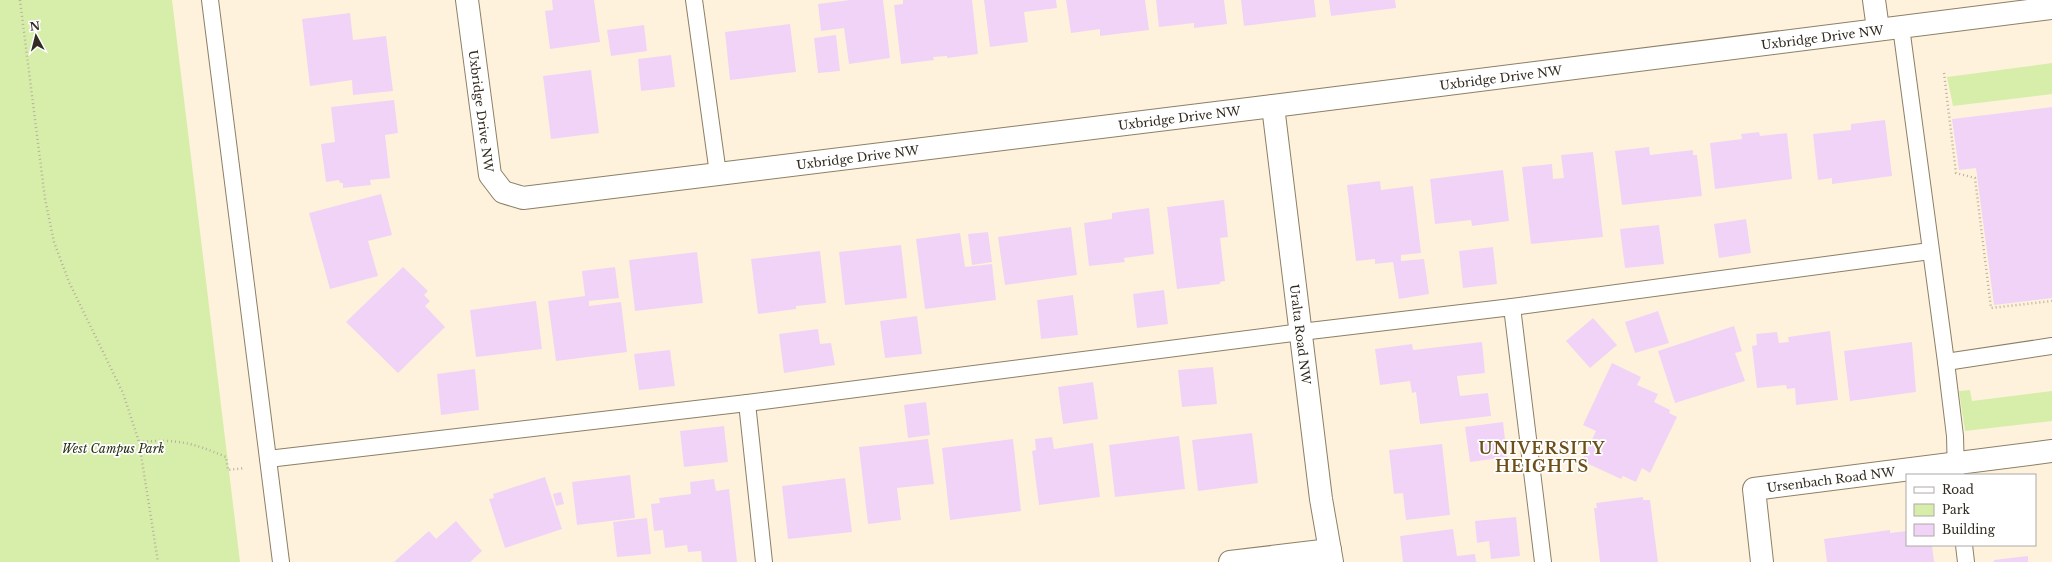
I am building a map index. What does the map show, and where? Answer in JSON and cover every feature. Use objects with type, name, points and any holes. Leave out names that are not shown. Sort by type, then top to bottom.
[{"type":"street","name":"Uxbridge Drive NW","points":[[467,0],[490,174],[503,192],[523,198],[2052,8]]},
{"type":"street","points":[[1874,0],[1878,29]]},
{"type":"street","name":"Uralta Road NW","points":[[1273,106],[1321,499],[1331,556]]},
{"type":"street","name":"Ursenbach Road NW","points":[[1913,474],[1956,470],[2052,451]]},
{"type":"street","name":"Ursenbach Road NW","points":[[1762,562],[1754,489],[1906,475]]},
{"type":"street","points":[[1230,562],[1331,556]]},
{"type":"lane","points":[[210,0],[281,562]]},
{"type":"lane","points":[[694,0],[718,174]]},
{"type":"lane","points":[[1901,27],[1946,362],[1956,470]]},
{"type":"lane","points":[[268,459],[747,403],[1300,332],[1512,307],[1930,251]]},
{"type":"lane","points":[[1512,307],[1543,562]]},
{"type":"lane","points":[[1946,362],[2052,346]]},
{"type":"lane","points":[[747,403],[764,562]]},
{"type":"lane","points":[[1964,546],[1966,562]]},
{"type":"path","points":[[20,0],[45,199],[54,242],[69,282],[123,393],[139,442],[158,562]]},
{"type":"path","points":[[1944,73],[1956,174],[1975,178],[1992,308],[2052,301]]},
{"type":"path","points":[[139,442],[180,441],[203,448],[226,458],[228,470],[250,467],[268,459]]},
{"type":"green space","name":"West Campus Park","points":[[0,0],[172,0],[240,562],[0,562]]},
{"type":"green space","points":[[2052,63],[2052,94],[1953,106],[1947,77]]},
{"type":"green space","points":[[1970,390],[1972,401],[2052,391],[2052,421],[1965,431],[1959,391]]},
{"type":"building","points":[[552,0],[594,0],[600,42],[550,49],[545,11],[553,10]]},
{"type":"building","points":[[850,0],[883,0],[890,58],[849,64],[844,28],[821,31],[818,4]]},
{"type":"building","points":[[903,0],[972,0],[978,54],[947,58],[947,56],[933,57],[934,60],[901,64],[894,5],[903,4]]},
{"type":"building","points":[[984,0],[1056,0],[1057,8],[1024,12],[1028,42],[990,47]]},
{"type":"building","points":[[1066,0],[1145,0],[1149,30],[1100,36],[1100,29],[1071,33]]},
{"type":"building","points":[[1156,0],[1224,0],[1227,24],[1194,28],[1194,23],[1159,27]]},
{"type":"building","points":[[1241,0],[1314,0],[1316,17],[1244,26]]},
{"type":"building","points":[[1329,0],[1395,0],[1396,8],[1331,16]]},
{"type":"building","points":[[350,13],[353,40],[386,36],[393,91],[353,95],[352,80],[310,86],[302,19]]},
{"type":"building","points":[[790,24],[796,72],[730,80],[725,32]]},
{"type":"building","points":[[644,25],[647,51],[611,56],[607,30]]},
{"type":"building","points":[[836,35],[840,71],[818,73],[814,38]]},
{"type":"building","points":[[671,55],[675,87],[641,91],[638,59]]},
{"type":"building","points":[[591,70],[599,133],[551,139],[543,76]]},
{"type":"building","points":[[394,100],[398,133],[385,135],[390,178],[370,180],[371,185],[343,188],[343,183],[340,183],[339,180],[326,182],[321,144],[335,142],[331,107]]},
{"type":"building","points":[[2052,107],[2052,298],[1994,305],[1976,168],[1959,170],[1952,119]]},
{"type":"building","points":[[1885,120],[1892,176],[1832,184],[1832,178],[1818,180],[1813,134],[1851,130],[1851,124]]},
{"type":"building","points":[[1759,132],[1760,136],[1787,133],[1792,179],[1715,189],[1710,143],[1742,139],[1741,134]]},
{"type":"building","points":[[1649,147],[1650,155],[1693,150],[1693,155],[1697,155],[1702,196],[1622,205],[1615,151]]},
{"type":"building","points":[[1593,152],[1603,237],[1531,244],[1522,167],[1552,164],[1553,179],[1564,178],[1561,155]]},
{"type":"building","points":[[1503,170],[1509,221],[1472,226],[1471,220],[1435,224],[1430,179]]},
{"type":"building","points":[[1380,181],[1381,190],[1413,186],[1421,253],[1401,255],[1401,261],[1424,259],[1429,294],[1399,299],[1393,262],[1375,264],[1375,259],[1356,261],[1347,185]]},
{"type":"building","points":[[381,194],[392,235],[368,241],[378,276],[330,289],[309,213]]},
{"type":"building","points":[[1224,200],[1228,237],[1220,238],[1225,281],[1220,282],[1220,284],[1177,289],[1167,207]]},
{"type":"building","points":[[1149,208],[1154,254],[1124,258],[1125,262],[1089,266],[1084,223],[1112,219],[1112,213]]},
{"type":"building","points":[[1746,219],[1751,253],[1719,258],[1714,224]]},
{"type":"building","points":[[1659,225],[1664,264],[1625,268],[1620,229]]},
{"type":"building","points":[[1071,227],[1077,275],[1005,285],[998,237]]},
{"type":"building","points":[[988,232],[992,262],[972,265],[968,234]]},
{"type":"building","points":[[960,233],[965,267],[992,264],[996,300],[925,309],[916,239]]},
{"type":"building","points":[[901,245],[907,298],[845,305],[839,252]]},
{"type":"building","points":[[1493,247],[1497,284],[1463,288],[1459,251]]},
{"type":"building","points":[[820,251],[826,303],[796,306],[796,309],[758,314],[751,259]]},
{"type":"building","points":[[697,252],[703,303],[635,311],[629,260]]},
{"type":"building","points":[[403,267],[428,291],[424,295],[430,301],[425,306],[445,327],[398,373],[346,322]]},
{"type":"building","points":[[615,267],[619,298],[589,301],[589,306],[621,302],[627,352],[556,361],[548,301],[585,296],[582,271]]},
{"type":"building","points":[[1164,290],[1168,324],[1137,328],[1133,294]]},
{"type":"building","points":[[1073,295],[1078,335],[1041,339],[1037,300]]},
{"type":"building","points":[[536,301],[542,349],[476,357],[470,310]]},
{"type":"building","points":[[1658,311],[1669,343],[1635,353],[1625,322]]},
{"type":"building","points":[[917,316],[922,354],[885,358],[880,321]]},
{"type":"building","points":[[1593,318],[1617,345],[1590,368],[1566,341]]},
{"type":"building","points":[[1734,326],[1742,351],[1735,353],[1745,381],[1675,403],[1658,351]]},
{"type":"building","points":[[818,329],[820,344],[831,343],[835,365],[784,373],[779,334]]},
{"type":"building","points":[[1830,331],[1838,400],[1796,405],[1795,388],[1787,389],[1786,385],[1757,388],[1752,346],[1757,345],[1756,334],[1777,332],[1779,343],[1789,342],[1788,337]]},
{"type":"building","points":[[1482,342],[1485,373],[1457,376],[1460,396],[1488,393],[1491,416],[1420,424],[1416,392],[1412,393],[1410,381],[1380,385],[1375,349],[1412,344],[1413,350]]},
{"type":"building","points":[[1912,342],[1916,392],[1850,401],[1844,351]]},
{"type":"building","points":[[670,350],[675,386],[639,390],[634,354]]},
{"type":"building","points":[[1612,363],[1641,377],[1637,385],[1658,394],[1654,402],[1670,410],[1669,413],[1677,417],[1650,473],[1642,468],[1636,482],[1623,476],[1621,479],[1582,461],[1596,431],[1583,425]]},
{"type":"building","points":[[1213,367],[1217,404],[1182,407],[1178,370]]},
{"type":"building","points":[[475,369],[479,410],[441,415],[437,374]]},
{"type":"building","points":[[1093,382],[1098,419],[1063,424],[1058,387]]},
{"type":"building","points":[[926,402],[930,435],[908,438],[904,405]]},
{"type":"building","points":[[1503,422],[1507,457],[1470,462],[1465,427]]},
{"type":"building","points":[[724,426],[728,462],[684,467],[680,431]]},
{"type":"building","points":[[1252,433],[1258,483],[1198,491],[1192,440]]},
{"type":"building","points":[[1179,436],[1185,489],[1115,497],[1109,445]]},
{"type":"building","points":[[1052,437],[1054,449],[1093,443],[1100,497],[1039,505],[1032,451],[1036,450],[1035,439]]},
{"type":"building","points":[[928,439],[934,484],[897,488],[901,520],[868,524],[859,447]]},
{"type":"building","points":[[1013,439],[1021,511],[950,520],[942,448]]},
{"type":"building","points":[[1442,444],[1450,515],[1406,520],[1403,493],[1394,494],[1389,450]]},
{"type":"building","points":[[630,475],[635,518],[577,525],[572,482]]},
{"type":"building","points":[[545,477],[562,529],[505,548],[489,499],[494,498],[493,494]]},
{"type":"building","points":[[845,478],[852,532],[788,539],[782,486]]},
{"type":"building","points":[[714,479],[716,491],[729,489],[737,562],[702,562],[701,551],[688,552],[687,545],[665,548],[663,530],[654,531],[651,504],[660,503],[659,498],[691,494],[690,482]]},
{"type":"building","points":[[561,492],[564,504],[556,506],[553,494]]},
{"type":"building","points":[[1643,497],[1643,500],[1650,500],[1658,562],[1600,562],[1594,508],[1597,508],[1596,503]]},
{"type":"building","points":[[1516,517],[1520,556],[1491,559],[1489,541],[1477,543],[1475,521]]},
{"type":"building","points":[[647,518],[651,554],[617,557],[613,522]]},
{"type":"building","points":[[456,521],[482,551],[470,562],[394,562],[429,531],[436,539]]},
{"type":"building","points":[[1453,529],[1457,556],[1475,554],[1476,562],[1403,562],[1400,536]]},
{"type":"building","points":[[1890,530],[1890,533],[1906,531],[1906,546],[1932,546],[1934,562],[1827,562],[1824,539]]},
{"type":"building","points":[[2028,556],[2028,562],[1994,562],[1994,560]]},
{"type":"district","name":"UNIVERSITY HEIGHTS","points":[[1542,457]]}]
